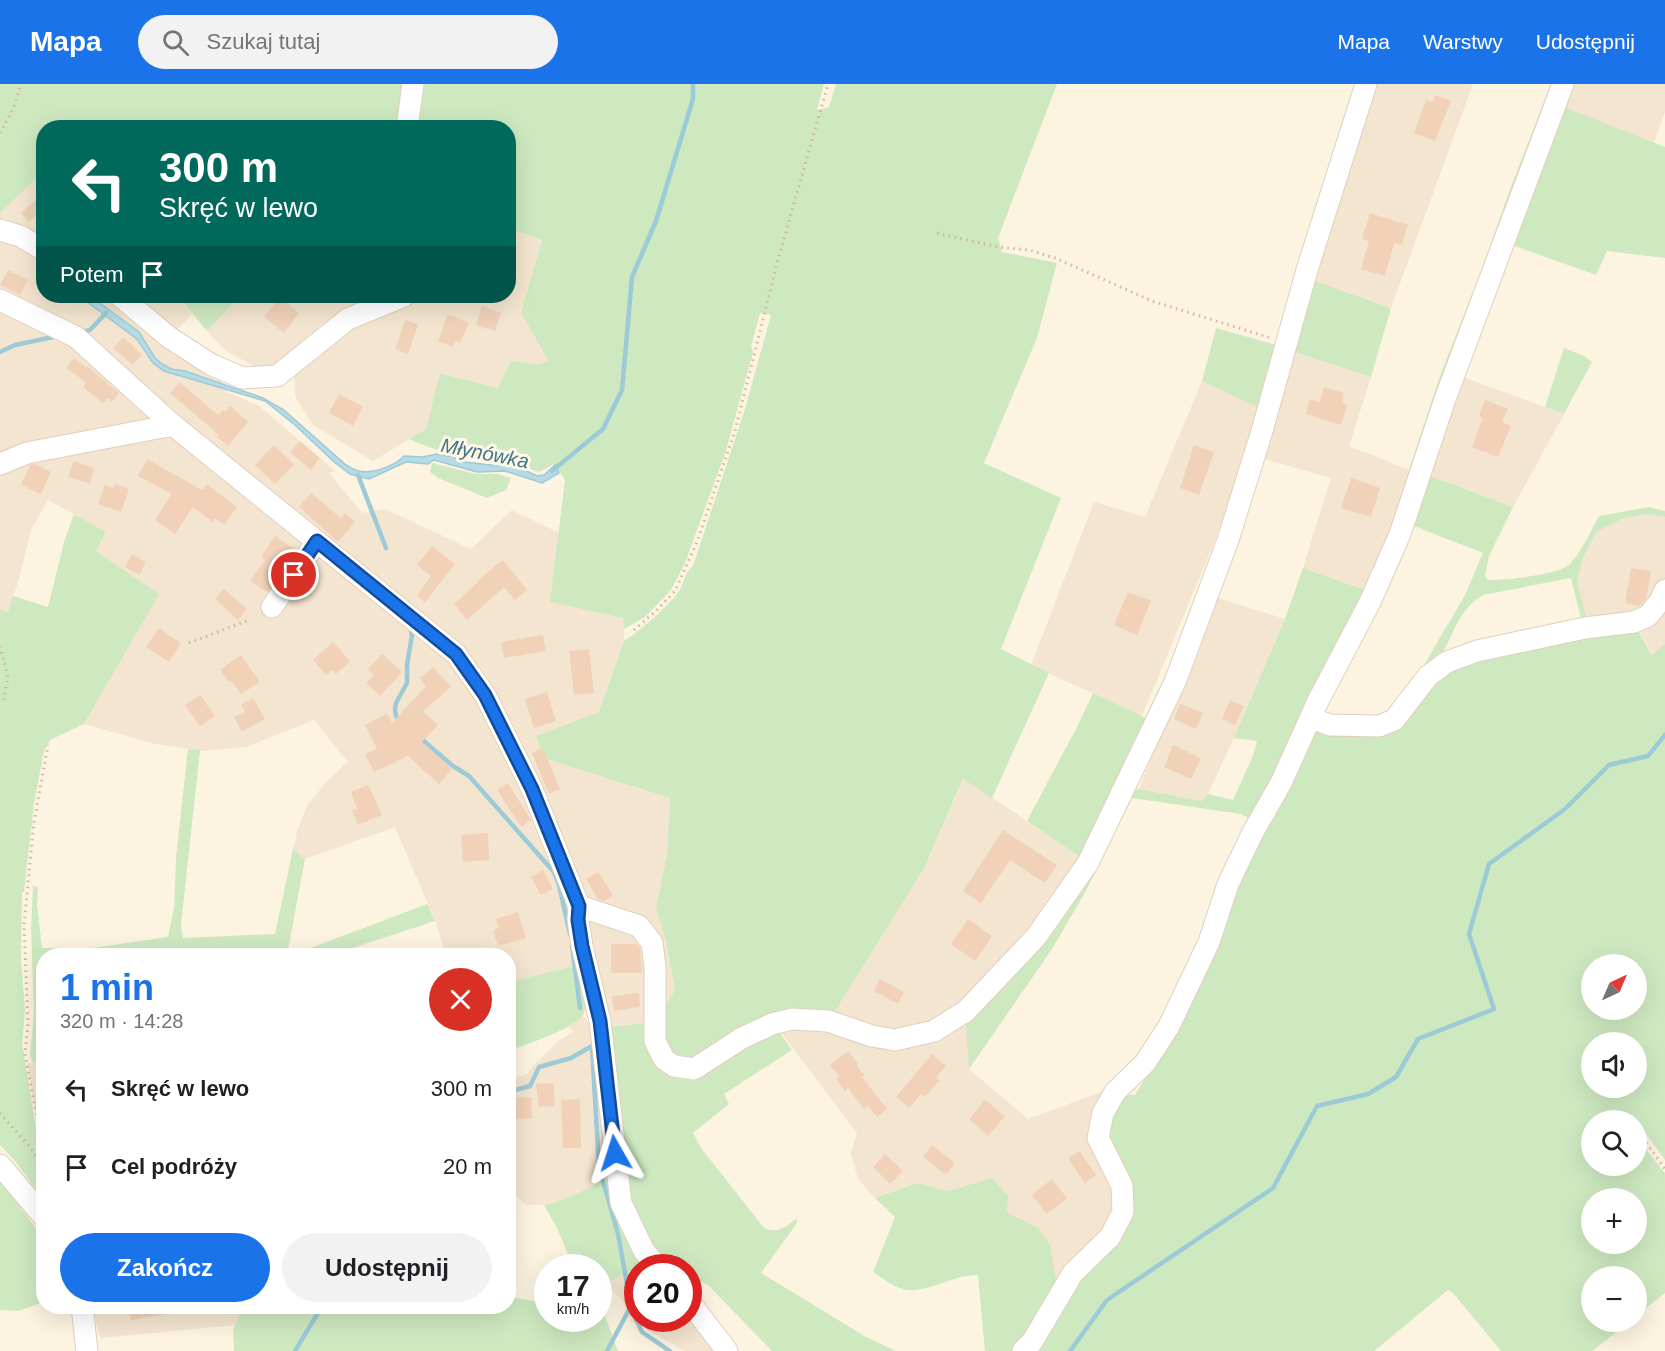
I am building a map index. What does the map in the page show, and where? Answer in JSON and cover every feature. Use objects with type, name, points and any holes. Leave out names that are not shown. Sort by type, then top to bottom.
[{"type":"street","points":[[408,120],[413,84]]},
{"type":"street","points":[[579,906],[639,926],[652,943],[655,967],[655,1041],[664,1059],[674,1066],[694,1069],[742,1038],[772,1024],[792,1019],[828,1021],[872,1036],[895,1040],[934,1031],[962,1015],[1036,937],[1088,863],[1175,682],[1219,562],[1262,431],[1334,181],[1366,84]]},
{"type":"street","points":[[1023,1351],[1032,1342],[1073,1273],[1110,1237],[1123,1212],[1122,1186],[1098,1137],[1103,1113],[1115,1092],[1145,1063],[1169,1026],[1209,942],[1228,884],[1253,832],[1281,783],[1370,602],[1400,534],[1445,399],[1563,84]]},
{"type":"street","points":[[0,230],[20,236],[36,245]]},
{"type":"street","points":[[0,300],[76,337],[173,425],[456,654],[485,695],[532,789],[579,906],[578,920],[582,946],[600,1021],[621,1203],[647,1254]]},
{"type":"street","points":[[128,303],[170,338],[212,365],[243,378],[277,376],[348,319],[387,303]]},
{"type":"street","points":[[0,464],[27,453],[173,425]]},
{"type":"street","points":[[272,607],[317,541]]},
{"type":"street","points":[[1311,718],[1330,725],[1379,726],[1394,720],[1428,676],[1447,662],[1477,651],[1585,628],[1634,622],[1648,616],[1660,601],[1665,590]]},
{"type":"street","points":[[0,1165],[36,1208]]},
{"type":"street","points":[[83,1314],[87,1351]]},
{"type":"street","points":[[702,1318],[727,1351]]},
{"type":"path","points":[[0,133],[14,107],[21,84]]},
{"type":"path","points":[[633,630],[675,591],[697,542],[735,431],[777,263],[828,84]]},
{"type":"path","points":[[936,233],[998,247],[1029,250],[1055,258],[1152,301],[1287,342]]},
{"type":"path","points":[[189,643],[249,620]]},
{"type":"path","points":[[0,646],[8,677],[3,703]]},
{"type":"path","points":[[36,1113],[25,1054],[28,1024],[24,925],[34,822],[48,745]]},
{"type":"path","points":[[0,1113],[36,1156]]},
{"type":"path","points":[[1647,1144],[1665,1169]]},
{"type":"shaded area","points":[[1373,84],[1473,84],[1391,308],[1312,280]]},
{"type":"shaded area","points":[[1575,84],[1665,84],[1665,112],[1654,143],[1567,108]]},
{"type":"shaded area","points":[[36,179],[36,303],[183,303],[192,314],[170,337],[212,365],[227,392],[259,406],[335,471],[329,473],[362,513],[385,509],[471,549],[512,510],[559,533],[550,602],[624,618],[624,641],[599,712],[537,736],[543,758],[670,798],[667,854],[656,906],[666,941],[675,990],[655,1022],[601,1027],[586,963],[516,980],[516,948],[444,948],[436,923],[395,827],[305,859],[293,849],[307,806],[326,782],[348,762],[314,720],[246,747],[203,751],[151,743],[84,724],[158,594],[96,551],[106,532],[48,500],[31,530],[8,612],[0,609],[0,213]]},
{"type":"shaded area","points":[[516,230],[542,240],[521,313],[548,360],[498,388],[441,373],[426,429],[373,461],[313,425],[295,397],[294,363],[256,367],[226,351],[207,331],[233,303],[516,303]]},
{"type":"shaded area","points":[[1291,351],[1371,377],[1349,446],[1415,472],[1368,591],[1303,568],[1331,478],[1260,458]]},
{"type":"shaded area","points":[[1454,374],[1564,414],[1513,507],[1420,472]]},
{"type":"shaded area","points":[[1202,381],[1261,409],[1215,540],[1142,716],[1031,665],[1094,502],[1145,517]]},
{"type":"shaded area","points":[[1648,514],[1665,517],[1665,644],[1653,655],[1634,622],[1585,628],[1577,582],[1582,560],[1596,531],[1622,519]]},
{"type":"shaded area","points":[[1215,597],[1285,619],[1233,740],[1208,794],[1202,801],[1139,789]]},
{"type":"shaded area","points":[[964,778],[1088,863],[969,1069],[1028,1119],[1125,1083],[1123,1212],[1102,1229],[1057,1287],[1038,1228],[1006,1212],[992,1178],[948,1191],[917,1183],[875,1198],[858,1179],[851,1154],[857,1133],[779,1030],[832,1016],[923,870]]},
{"type":"shaded area","points":[[583,1016],[602,1037],[617,1176],[560,1201],[544,1205],[526,1205],[516,1196],[516,1077],[528,1074],[529,1070],[557,1042],[573,1032],[569,1027]]},
{"type":"shaded area","points":[[36,1062],[36,1115],[27,1063]]},
{"type":"shaded area","points":[[624,1274],[624,1305],[612,1291],[612,1280]]},
{"type":"shaded area","points":[[95,1314],[240,1314],[236,1325],[100,1338]]},
{"type":"shaded area","points":[[702,1317],[727,1351],[685,1351],[651,1332],[702,1332]]},
{"type":"green space","points":[[0,84],[413,84],[408,120],[36,120],[36,179],[0,213]]},
{"type":"green space","points":[[422,84],[824,84],[817,110],[829,107],[836,84],[1057,84],[998,238],[1002,252],[1057,263],[1037,338],[984,463],[1061,498],[1001,649],[1049,673],[992,798],[963,779],[923,870],[832,1016],[778,1030],[792,1050],[724,1094],[729,1104],[693,1133],[701,1148],[764,1228],[778,1230],[797,1218],[797,1223],[761,1273],[866,1337],[896,1351],[772,1351],[707,1284],[702,1282],[702,1254],[657,1254],[629,1213],[606,1027],[655,1022],[675,990],[666,941],[656,907],[667,854],[670,798],[543,758],[536,736],[599,712],[624,641],[666,607],[679,591],[693,566],[745,409],[771,315],[760,313],[751,347],[753,352],[726,451],[685,563],[671,590],[645,617],[624,629],[623,618],[550,602],[565,480],[554,464],[539,472],[530,469],[527,459],[508,461],[469,458],[409,439],[426,429],[440,373],[498,388],[511,361],[539,365],[548,360],[521,313],[542,240],[516,231],[516,120],[419,120]]},
{"type":"green space","points":[[1551,84],[1558,84],[1415,472],[1409,470],[1440,376]]},
{"type":"green space","points":[[1567,84],[1575,84],[1567,108],[1665,147],[1665,258],[1607,251],[1596,275],[1509,244]]},
{"type":"green space","points":[[1312,280],[1391,308],[1371,377],[1291,351]]},
{"type":"green space","points":[[184,303],[233,303],[207,331]]},
{"type":"green space","points":[[1216,328],[1280,346],[1261,409],[1202,381]]},
{"type":"green space","points":[[1564,348],[1592,362],[1564,414],[1545,407]]},
{"type":"green space","points":[[432,463],[475,474],[498,474],[511,478],[506,490],[487,498],[438,478],[430,472]]},
{"type":"green space","points":[[1425,474],[1513,507],[1489,556],[1485,576],[1488,580],[1531,576],[1564,568],[1578,554],[1599,516],[1649,507],[1665,511],[1665,517],[1647,514],[1622,519],[1596,532],[1582,560],[1577,582],[1586,621],[1582,622],[1571,578],[1483,595],[1474,601],[1461,617],[1437,661],[1410,689],[1465,595],[1483,553],[1409,524]]},
{"type":"green space","points":[[74,514],[106,532],[96,551],[159,594],[84,724],[50,740],[44,751],[34,804],[24,892],[22,892],[21,959],[25,1011],[22,1043],[36,1128],[36,1190],[0,1145],[0,609],[8,612],[13,596],[48,607],[64,542]]},
{"type":"green space","points":[[1303,568],[1368,591],[1346,638],[1250,819],[1241,814],[1132,798],[1086,891],[1052,949],[969,1069],[966,1022],[1128,792],[1139,789],[1202,801],[1208,794],[1233,800],[1257,741],[1234,738],[1285,619]]},
{"type":"green space","points":[[1635,625],[1652,655],[1665,644],[1665,1160],[1647,1135],[1647,1110],[1581,1110],[1581,1176],[1647,1176],[1647,1151],[1665,1173],[1665,1293],[1647,1307],[1647,1266],[1581,1266],[1581,1332],[1616,1332],[1592,1351],[1501,1351],[1453,1293],[1448,1290],[1374,1351],[985,1351],[978,1275],[907,1290],[873,1272],[895,1217],[875,1198],[917,1183],[948,1191],[992,1178],[1008,1196],[1006,1212],[1038,1228],[1050,1245],[1057,1286],[1102,1229],[1131,1218],[1110,1156],[1104,1123],[1123,1095],[1135,1095],[1150,1070],[1244,862],[1313,722],[1381,729],[1450,665]]},
{"type":"green space","points":[[1093,693],[1150,722],[1084,860],[1027,821]]},
{"type":"green space","points":[[188,749],[200,750],[181,925],[183,938],[275,934],[293,849],[305,859],[288,948],[92,948],[168,937],[174,908],[176,858]]},
{"type":"green space","points":[[33,886],[38,887],[37,905],[42,948],[36,948],[36,1063],[33,1063],[30,1055],[34,1014],[31,929]]},
{"type":"green space","points":[[427,904],[435,921],[352,948],[311,948]]},
{"type":"green space","points":[[579,965],[585,1011],[578,1020],[560,1031],[516,1048],[516,980]]},
{"type":"green space","points":[[611,1178],[644,1254],[624,1254],[624,1274],[612,1280],[612,1254],[568,1254],[544,1205],[560,1201]]},
{"type":"green space","points":[[0,1179],[36,1228],[36,1305],[19,1311],[0,1310]]},
{"type":"green space","points":[[516,1298],[534,1301],[534,1332],[611,1332],[618,1351],[234,1351],[233,1330],[240,1314],[516,1314]]},
{"type":"water","points":[[88,303],[100,303],[139,332],[155,358],[171,369],[185,371],[263,398],[284,410],[346,465],[355,470],[365,472],[377,470],[395,463],[404,456],[422,457],[437,454],[454,457],[464,462],[520,468],[537,476],[544,475],[555,465],[559,473],[542,483],[505,471],[477,472],[434,460],[428,464],[406,462],[369,479],[350,474],[265,401],[164,371],[153,363],[137,339]]},
{"type":"building","points":[[1435,95],[1451,101],[1435,141],[1414,133],[1426,100],[1433,102]]},
{"type":"building","points":[[36,199],[36,215],[29,222],[21,213]]},
{"type":"building","points":[[1370,213],[1408,225],[1402,245],[1394,243],[1385,276],[1361,269],[1369,241],[1362,239]]},
{"type":"building","points":[[8,270],[28,280],[20,295],[0,285]]},
{"type":"building","points":[[276,303],[286,303],[299,313],[284,333],[264,317]]},
{"type":"building","points":[[482,306],[501,313],[495,331],[476,325]]},
{"type":"building","points":[[448,314],[469,323],[460,343],[455,341],[453,347],[438,341]]},
{"type":"building","points":[[405,320],[418,324],[408,354],[395,349]]},
{"type":"building","points":[[123,337],[142,355],[133,365],[113,348]]},
{"type":"building","points":[[74,358],[119,393],[112,402],[107,398],[103,403],[83,387],[86,382],[66,368]]},
{"type":"building","points":[[179,382],[218,415],[230,406],[248,422],[228,446],[217,437],[219,435],[170,393]]},
{"type":"building","points":[[1324,387],[1344,393],[1342,403],[1347,405],[1341,425],[1306,414],[1310,399],[1320,402]]},
{"type":"building","points":[[339,394],[363,407],[353,426],[329,413]]},
{"type":"building","points":[[1485,400],[1508,409],[1502,422],[1511,426],[1498,457],[1472,447],[1483,418],[1479,416]]},
{"type":"building","points":[[300,441],[320,458],[311,470],[290,452]]},
{"type":"building","points":[[274,445],[294,464],[275,484],[255,465]]},
{"type":"building","points":[[1194,445],[1214,452],[1199,495],[1180,488]]},
{"type":"building","points":[[147,459],[202,490],[207,484],[237,507],[224,525],[215,518],[213,522],[193,507],[175,534],[155,520],[172,494],[138,476]]},
{"type":"building","points":[[74,461],[94,468],[90,484],[68,477]]},
{"type":"building","points":[[35,464],[51,472],[41,494],[21,485],[30,465]]},
{"type":"building","points":[[1351,478],[1380,488],[1371,517],[1341,508]]},
{"type":"building","points":[[115,484],[129,489],[121,512],[98,504],[105,485],[113,488]]},
{"type":"building","points":[[311,493],[341,518],[345,513],[355,522],[338,542],[299,507]]},
{"type":"building","points":[[275,536],[294,549],[274,577],[276,578],[267,592],[250,581],[265,560],[261,557]]},
{"type":"building","points":[[432,546],[455,564],[425,602],[417,596],[431,576],[417,565]]},
{"type":"building","points":[[132,554],[146,562],[139,575],[125,567]]},
{"type":"building","points":[[503,560],[527,590],[515,600],[504,587],[467,620],[454,604],[478,580]]},
{"type":"building","points":[[1631,568],[1651,571],[1646,599],[1639,606],[1625,603]]},
{"type":"building","points":[[224,589],[247,609],[238,620],[215,599]]},
{"type":"building","points":[[1128,592],[1151,601],[1137,635],[1114,625]]},
{"type":"building","points":[[159,628],[181,643],[169,662],[146,647]]},
{"type":"building","points":[[543,635],[546,651],[504,658],[501,642]]},
{"type":"building","points":[[333,642],[350,661],[336,674],[332,670],[326,675],[313,660]]},
{"type":"building","points":[[589,649],[594,693],[574,695],[569,651]]},
{"type":"building","points":[[382,654],[402,672],[380,696],[366,683],[374,675],[368,669]]},
{"type":"building","points":[[241,655],[260,682],[241,694],[220,670]]},
{"type":"building","points":[[433,667],[451,687],[423,711],[438,725],[422,742],[452,769],[439,784],[408,756],[374,772],[365,754],[377,749],[365,725],[387,713],[392,723],[426,686],[420,678]]},
{"type":"building","points":[[547,692],[556,721],[534,728],[525,699]]},
{"type":"building","points":[[200,695],[215,716],[200,726],[185,705]]},
{"type":"building","points":[[253,698],[265,719],[242,732],[234,717],[245,711],[241,705]]},
{"type":"building","points":[[1230,700],[1244,706],[1235,725],[1222,719]]},
{"type":"building","points":[[1180,704],[1203,713],[1196,729],[1174,719]]},
{"type":"building","points":[[1173,745],[1201,758],[1191,779],[1164,767]]},
{"type":"building","points":[[543,748],[560,789],[549,794],[532,753]]},
{"type":"building","points":[[508,783],[531,820],[521,827],[497,790]]},
{"type":"building","points":[[368,785],[382,815],[358,825],[352,810],[357,809],[351,792]]},
{"type":"building","points":[[1003,830],[1057,865],[1045,883],[1010,860],[981,903],[963,891]]},
{"type":"building","points":[[488,833],[489,860],[463,862],[461,835]]},
{"type":"building","points":[[543,870],[553,889],[541,895],[531,877]]},
{"type":"building","points":[[598,872],[613,895],[604,901],[598,899],[586,879]]},
{"type":"building","points":[[518,912],[526,938],[498,946],[493,930],[499,928],[496,919]]},
{"type":"building","points":[[968,919],[992,936],[975,961],[951,944]]},
{"type":"building","points":[[611,944],[637,944],[640,948],[642,973],[611,973]]},
{"type":"building","points":[[880,979],[904,992],[898,1004],[874,991]]},
{"type":"building","points":[[639,993],[640,1007],[614,1011],[612,996]]},
{"type":"building","points":[[848,1051],[865,1076],[862,1077],[887,1109],[877,1117],[868,1106],[864,1109],[848,1088],[845,1091],[836,1078],[839,1076],[830,1065]]},
{"type":"building","points":[[932,1054],[946,1066],[936,1077],[940,1080],[925,1097],[921,1094],[909,1108],[896,1097]]},
{"type":"building","points":[[553,1083],[555,1106],[539,1107],[536,1084]]},
{"type":"building","points":[[531,1097],[532,1118],[516,1119],[516,1098]]},
{"type":"building","points":[[580,1099],[581,1148],[563,1148],[561,1100]]},
{"type":"building","points":[[985,1100],[1005,1116],[988,1136],[969,1119]]},
{"type":"building","points":[[932,1145],[955,1163],[946,1175],[923,1157]]},
{"type":"building","points":[[1079,1151],[1096,1175],[1085,1183],[1068,1158]]},
{"type":"building","points":[[885,1154],[903,1171],[890,1184],[873,1167]]},
{"type":"building","points":[[1052,1179],[1067,1198],[1047,1214],[1032,1195]]},
{"type":"building","points":[[130,1314],[167,1314],[131,1320]]},
{"type":"waterway","name":"Młynówka","points":[[552,471],[603,429],[622,390],[632,277],[656,221],[693,99],[693,84]]},
{"type":"waterway","points":[[81,332],[90,330],[106,313]]},
{"type":"waterway","points":[[0,352],[15,345],[58,336]]},
{"type":"waterway","points":[[358,475],[386,548]]},
{"type":"waterway","points":[[401,723],[396,716],[395,709],[407,683],[411,631]]},
{"type":"waterway","points":[[1070,1351],[1107,1300],[1273,1188],[1317,1106],[1368,1094],[1396,1077],[1418,1039],[1494,1009],[1469,934],[1489,864],[1565,809],[1609,765],[1648,756],[1665,735]]},
{"type":"waterway","points":[[419,737],[453,766],[469,776],[554,872],[570,934]]},
{"type":"waterway","points":[[572,945],[580,1008]]},
{"type":"waterway","points":[[516,1090],[530,1086],[539,1067],[571,1058],[592,1046],[599,1167],[618,1234],[634,1315],[642,1332],[670,1351]]},
{"type":"waterway","points":[[295,1351],[317,1314]]},
{"type":"waterway","points":[[607,1351],[624,1319]]},
{"type":"route","points":[[294,575],[317,541],[456,654],[485,695],[532,789],[579,906],[578,920],[582,946],[600,1021],[615,1153]]}]
